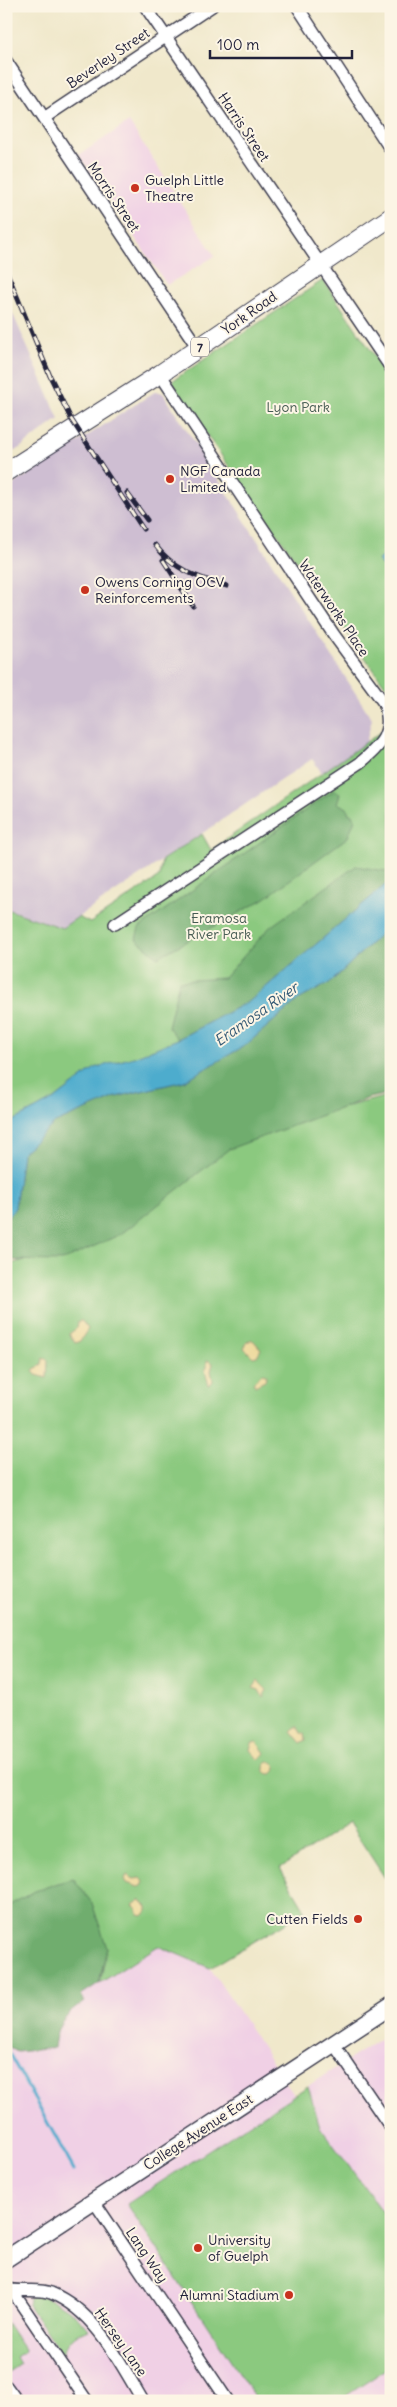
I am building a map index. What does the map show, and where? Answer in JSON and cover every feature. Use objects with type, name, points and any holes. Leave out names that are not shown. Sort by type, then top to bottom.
[{"type":"main road","name":"York Road","points":[[6,472],[160,374],[391,217]]},
{"type":"main road","name":"College Avenue East","points":[[6,2259],[93,2200],[391,2006]]},
{"type":"street","name":"Harris Street","points":[[145,6],[284,214],[321,263],[391,368]]},
{"type":"street","name":"Beverley Street","points":[[44,118],[212,6]]},
{"type":"street","points":[[297,6],[391,150]]},
{"type":"street","name":"Morris Street","points":[[6,61],[198,348]]},
{"type":"street","name":"Waterworks Place","points":[[115,924],[360,763],[377,749],[388,730],[384,703],[334,635],[160,374]]},
{"type":"street","points":[[334,2044],[391,2128]]},
{"type":"street","name":"Lang Way","points":[[93,2200],[228,2401]]},
{"type":"street","name":"Hersey Lane","points":[[10,2290],[32,2289],[46,2292],[82,2313],[96,2327],[143,2401]]},
{"type":"street","name":"Hersey Lane","points":[[10,2290],[87,2401]]},
{"type":"street","points":[[6,2386],[17,2401]]},
{"type":"shaded area","points":[[129,122],[215,256],[167,285],[79,155]]},
{"type":"shaded area","points":[[12,312],[59,419],[17,450],[6,451],[6,315]]},
{"type":"shaded area","points":[[156,391],[163,393],[372,719],[366,743],[322,773],[312,759],[62,928],[6,909],[6,489]]},
{"type":"shaded area","name":"University of Guelph","points":[[158,1946],[210,1968],[294,2095],[391,2032],[391,2401],[6,2401],[6,2039]]},
{"type":"green space","name":"Lyon Park","points":[[323,280],[391,380],[391,694],[184,403],[172,381]]},
{"type":"green space","name":"Eramosa River Park","points":[[391,725],[391,880],[251,1000],[178,1039],[134,1057],[95,1068],[56,1098],[6,1125],[6,909],[62,928],[78,917],[90,923],[159,877],[162,860],[202,834],[211,850]]},
{"type":"green space","points":[[334,790],[340,794],[337,803],[347,808],[349,814],[353,814],[355,819],[348,837],[264,899],[158,957],[136,939],[139,928]]},
{"type":"green space","points":[[356,866],[391,872],[391,880],[251,1000],[178,1039],[168,1027],[179,981],[224,978],[270,927]]},
{"type":"green space","points":[[391,924],[391,1093],[369,1098],[229,1149],[121,1234],[62,1261],[6,1260],[6,1219],[15,1208],[22,1153],[55,1123],[116,1097],[184,1081],[246,1045],[298,1000],[331,982]]},
{"type":"green space","points":[[391,1095],[391,1874],[385,1878],[349,1823],[280,1868],[305,1910],[295,1917],[210,1968],[158,1946],[100,1983],[107,1948],[6,1915],[6,1265],[79,1246],[242,1134]]},
{"type":"green space","points":[[73,1878],[92,1903],[107,1948],[99,1983],[81,1995],[85,2001],[63,2020],[57,2032],[54,2048],[17,2052],[6,2045],[6,1907],[35,1891]]},
{"type":"green space","name":"Alumni Stadium","points":[[308,2086],[320,2127],[391,2223],[391,2366],[338,2401],[257,2401],[127,2204]]},
{"type":"green space","points":[[35,2294],[65,2307],[89,2329],[72,2339],[62,2355],[28,2305],[29,2299]]},
{"type":"green space","points":[[6,2322],[25,2351],[16,2357],[20,2364],[8,2372],[6,2369]]},
{"type":"sand","points":[[78,1321],[82,1321],[88,1329],[80,1341],[75,1343],[69,1334],[77,1328]]},
{"type":"sand","points":[[253,1340],[261,1349],[257,1356],[253,1357],[244,1348],[247,1342]]},
{"type":"sand","points":[[43,1358],[48,1360],[47,1378],[36,1375],[33,1371],[42,1365]]},
{"type":"sand","points":[[207,1360],[213,1363],[211,1371],[213,1381],[209,1386],[205,1370],[207,1368]]},
{"type":"sand","points":[[262,1374],[266,1375],[265,1381],[255,1386],[253,1382]]},
{"type":"sand","points":[[258,1681],[267,1690],[263,1697],[259,1690],[253,1688]]},
{"type":"sand","points":[[297,1726],[301,1733],[305,1734],[306,1740],[301,1743],[291,1731]]},
{"type":"sand","points":[[257,1742],[265,1753],[259,1760],[250,1750],[252,1743]]},
{"type":"sand","points":[[268,1762],[272,1762],[276,1768],[272,1774],[268,1774],[264,1770],[264,1766]]},
{"type":"sand","points":[[127,1875],[134,1879],[141,1878],[144,1882],[142,1886],[138,1887],[127,1883],[125,1879]]},
{"type":"sand","points":[[140,1900],[147,1907],[147,1911],[143,1916],[139,1915],[133,1905]]},
{"type":"water","points":[[391,551],[391,577],[389,578],[378,560]]},
{"type":"water","name":"Eramosa River","points":[[391,880],[391,924],[331,982],[298,1000],[246,1045],[184,1081],[116,1097],[55,1123],[22,1153],[15,1208],[6,1219],[6,1125],[56,1098],[95,1068],[134,1057],[178,1039],[251,1000]]},
{"type":"waterway","points":[[6,2048],[74,2170]]},
{"type":"railway","points":[[6,270],[50,376],[71,419],[143,529]]},
{"type":"railway","points":[[127,493],[147,520]]},
{"type":"railway","points":[[155,545],[162,554],[178,567],[206,580],[227,586]]},
{"type":"railway","points":[[163,560],[193,606]]},
{"type":"place","name":"Guelph Little Theatre","points":[[135,188]]},
{"type":"place","name":"NGF Canada Limited","points":[[170,479]]},
{"type":"place","name":"Owens Corning OCV Reinforcements","points":[[85,590]]},
{"type":"place","name":"Cutten Fields","points":[[358,1919]]},
{"type":"place","name":"University of Guelph","points":[[198,2248]]},
{"type":"place","name":"Alumni Stadium","points":[[289,2295]]}]
